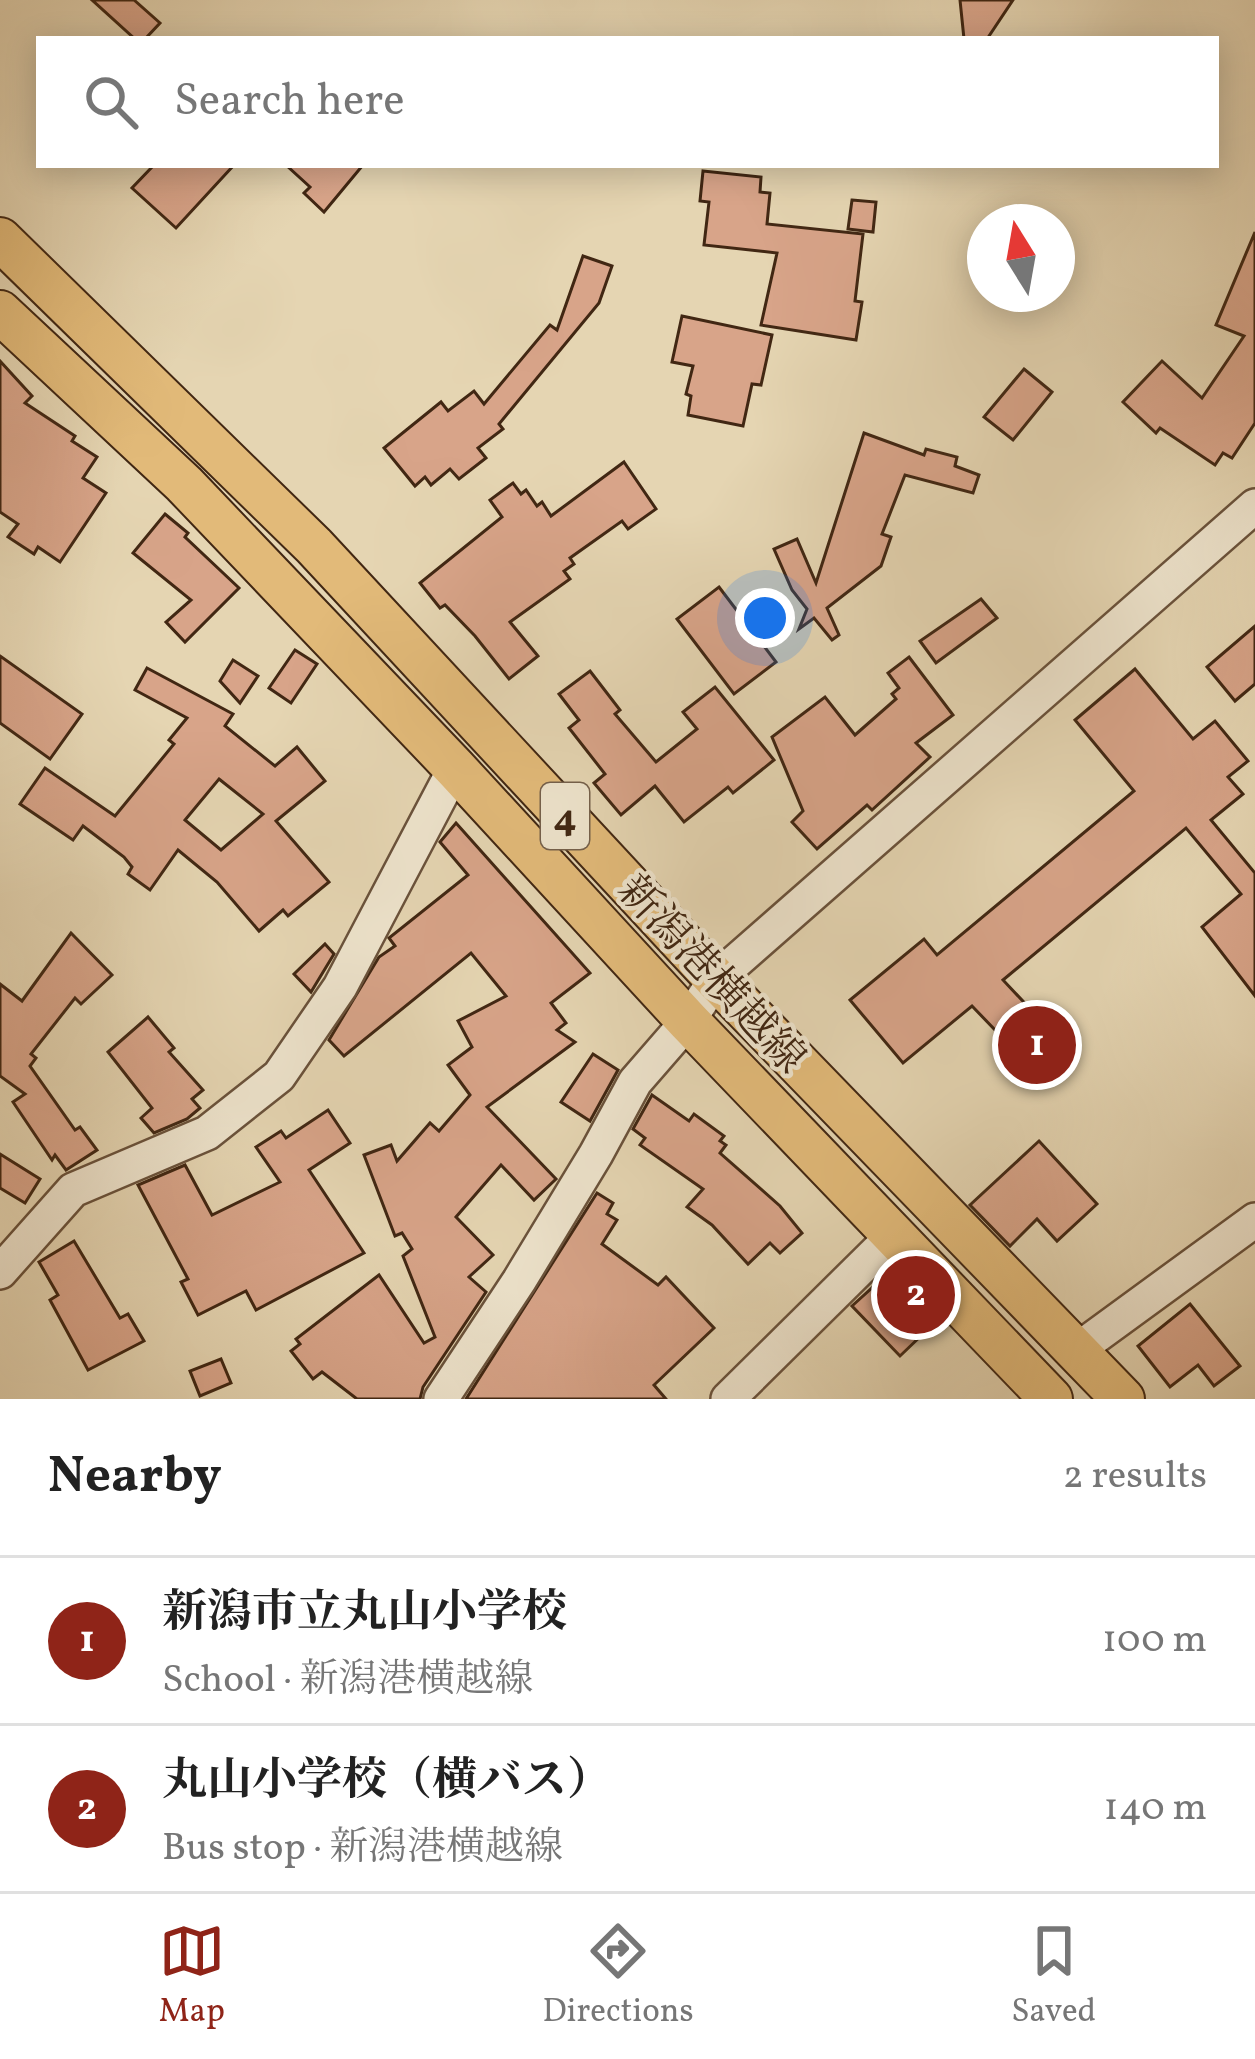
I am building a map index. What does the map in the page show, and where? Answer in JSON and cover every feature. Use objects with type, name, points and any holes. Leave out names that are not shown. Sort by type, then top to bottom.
[{"type":"main road","name":"新潟港横越線","points":[[0,239],[314,546],[716,979],[1123,1399]]},
{"type":"main road","name":"新潟港横越線","points":[[0,311],[184,484],[1051,1399]]},
{"type":"street","points":[[441,1399],[519,1281],[634,1082],[688,1021],[716,979],[1255,506]]},
{"type":"street","points":[[0,1272],[73,1190],[207,1133],[279,1076],[340,987],[455,768]]},
{"type":"street","points":[[1077,1350],[1255,1220]]},
{"type":"street","points":[[728,1399],[894,1235]]},
{"type":"building","points":[[92,0],[134,0],[160,23],[148,36],[132,36]]},
{"type":"building","points":[[960,0],[1013,0],[989,36],[964,36]]},
{"type":"building","points":[[151,168],[231,168],[176,228],[132,188]]},
{"type":"building","points":[[289,168],[361,168],[324,212],[304,193],[310,187]]},
{"type":"building","points":[[703,171],[761,177],[760,192],[770,193],[767,224],[863,234],[856,340],[761,325],[777,253],[704,245],[709,202],[700,201]]},
{"type":"building","points":[[852,200],[876,202],[873,232],[848,229]]},
{"type":"building","points":[[1255,232],[1255,423],[1232,458],[1223,453],[1215,465],[1160,428],[1156,433],[1123,402],[1162,361],[1202,398],[1244,336],[1216,325]]},
{"type":"building","points":[[583,256],[612,266],[599,303],[499,424],[503,429],[478,448],[486,458],[459,479],[450,469],[431,485],[425,477],[415,486],[384,448],[441,402],[448,411],[474,391],[484,404],[550,325],[557,330]]},
{"type":"building","points":[[682,316],[772,335],[761,385],[752,384],[743,426],[688,415],[691,396],[686,394],[693,366],[672,362]]},
{"type":"building","points":[[0,361],[32,396],[25,403],[75,436],[72,441],[97,457],[83,478],[106,493],[60,562],[38,547],[34,554],[8,537],[18,524],[0,512]]},
{"type":"building","points":[[1024,369],[1052,392],[1013,440],[984,417]]},
{"type":"building","points":[[864,433],[924,455],[926,449],[957,457],[955,466],[979,475],[973,493],[905,475],[882,534],[891,537],[881,566],[827,608],[839,635],[832,640],[814,618],[799,629],[807,609],[792,590],[774,549],[797,539],[816,583]]},
{"type":"building","points":[[624,462],[656,509],[628,529],[622,521],[570,558],[574,564],[564,571],[570,579],[510,622],[538,656],[509,679],[475,636],[445,605],[440,608],[420,583],[502,517],[490,500],[513,483],[521,494],[526,490],[537,506],[542,502],[551,516]]},
{"type":"building","points":[[165,514],[239,588],[185,642],[166,622],[191,600],[133,553]]},
{"type":"building","points":[[719,587],[776,662],[734,694],[677,619]]},
{"type":"building","points":[[981,599],[997,618],[936,663],[920,641]]},
{"type":"building","points":[[1255,626],[1255,684],[1235,701],[1207,667]]},
{"type":"building","points":[[295,650],[317,664],[291,703],[269,688]]},
{"type":"building","points":[[0,656],[82,714],[50,759],[0,723]]},
{"type":"building","points":[[909,657],[953,715],[916,743],[930,757],[872,810],[867,805],[817,849],[792,822],[803,811],[772,737],[825,697],[855,735],[896,699],[892,694],[899,688],[888,673]]},
{"type":"building","points":[[233,660],[258,676],[240,703],[220,681]]},
{"type":"building","points":[[147,668],[233,714],[225,726],[275,766],[297,747],[325,781],[276,821],[329,882],[288,916],[283,910],[259,931],[217,882],[178,850],[150,890],[128,874],[132,867],[124,857],[83,826],[73,840],[20,804],[45,768],[115,816],[174,744],[169,740],[187,718],[135,690]],"holes":[[[219,779],[263,814],[221,850],[185,820]]]},
{"type":"building","points":[[1135,669],[1193,739],[1215,721],[1248,761],[1228,777],[1243,794],[1211,820],[1255,873],[1255,996],[1202,927],[1241,894],[1186,828],[1003,980],[1051,1031],[1022,1058],[972,1006],[903,1063],[850,1000],[924,939],[937,955],[1134,791],[1075,720]]},
{"type":"building","points":[[590,671],[620,710],[615,714],[656,762],[697,729],[683,712],[715,687],[774,760],[733,793],[728,787],[684,822],[655,786],[621,815],[594,783],[605,774],[569,728],[579,720],[559,694]]},
{"type":"building","points":[[456,823],[590,973],[551,1003],[566,1023],[557,1030],[575,1042],[487,1107],[556,1179],[534,1200],[501,1165],[456,1217],[493,1255],[469,1277],[486,1292],[423,1387],[420,1399],[357,1399],[322,1372],[313,1379],[291,1351],[300,1344],[296,1339],[379,1275],[424,1343],[435,1337],[403,1256],[412,1249],[402,1233],[395,1236],[364,1155],[391,1145],[397,1161],[430,1123],[439,1131],[470,1095],[448,1065],[472,1047],[458,1021],[506,996],[471,953],[344,1056],[329,1040],[379,957],[395,946],[389,938],[468,875],[440,842]]},
{"type":"building","points":[[71,933],[112,975],[81,1004],[75,998],[31,1054],[36,1058],[30,1066],[75,1130],[80,1127],[97,1150],[66,1170],[55,1155],[52,1160],[13,1102],[25,1094],[0,1076],[0,984],[22,1001]]},
{"type":"building","points":[[325,944],[334,954],[311,992],[294,974]]},
{"type":"building","points":[[148,1017],[174,1048],[169,1052],[203,1090],[192,1099],[200,1108],[154,1133],[141,1118],[152,1108],[108,1052]]},
{"type":"building","points":[[593,1054],[618,1070],[590,1121],[561,1102]]},
{"type":"building","points":[[652,1095],[689,1121],[694,1114],[724,1136],[720,1141],[726,1145],[720,1153],[780,1206],[802,1233],[780,1253],[770,1243],[748,1264],[712,1225],[687,1207],[703,1189],[640,1145],[645,1138],[633,1129]]},
{"type":"building","points":[[328,1110],[350,1143],[309,1170],[364,1253],[256,1310],[246,1291],[198,1315],[181,1282],[188,1279],[138,1185],[185,1165],[212,1215],[280,1182],[256,1147],[281,1131],[286,1138]]},
{"type":"building","points":[[1039,1141],[1097,1204],[1057,1241],[1037,1219],[1010,1246],[970,1205]]},
{"type":"building","points":[[0,1154],[40,1179],[25,1203],[0,1188]]},
{"type":"building","points":[[597,1193],[613,1203],[607,1214],[617,1220],[602,1244],[658,1285],[666,1277],[714,1328],[654,1385],[666,1399],[466,1399]]},
{"type":"building","points":[[74,1241],[120,1318],[128,1314],[144,1341],[88,1370],[50,1300],[58,1295],[39,1262]]},
{"type":"building","points":[[873,1287],[892,1310],[898,1303],[925,1332],[900,1356],[852,1306]]},
{"type":"building","points":[[1190,1304],[1240,1366],[1214,1386],[1198,1365],[1170,1387],[1138,1346]]},
{"type":"building","points":[[221,1359],[231,1383],[200,1396],[190,1371]]},
{"type":"place","name":"新潟市立丸山小学校","points":[[1037,1045]]},
{"type":"place","name":"丸山小学校（横バス）","points":[[916,1295]]}]
